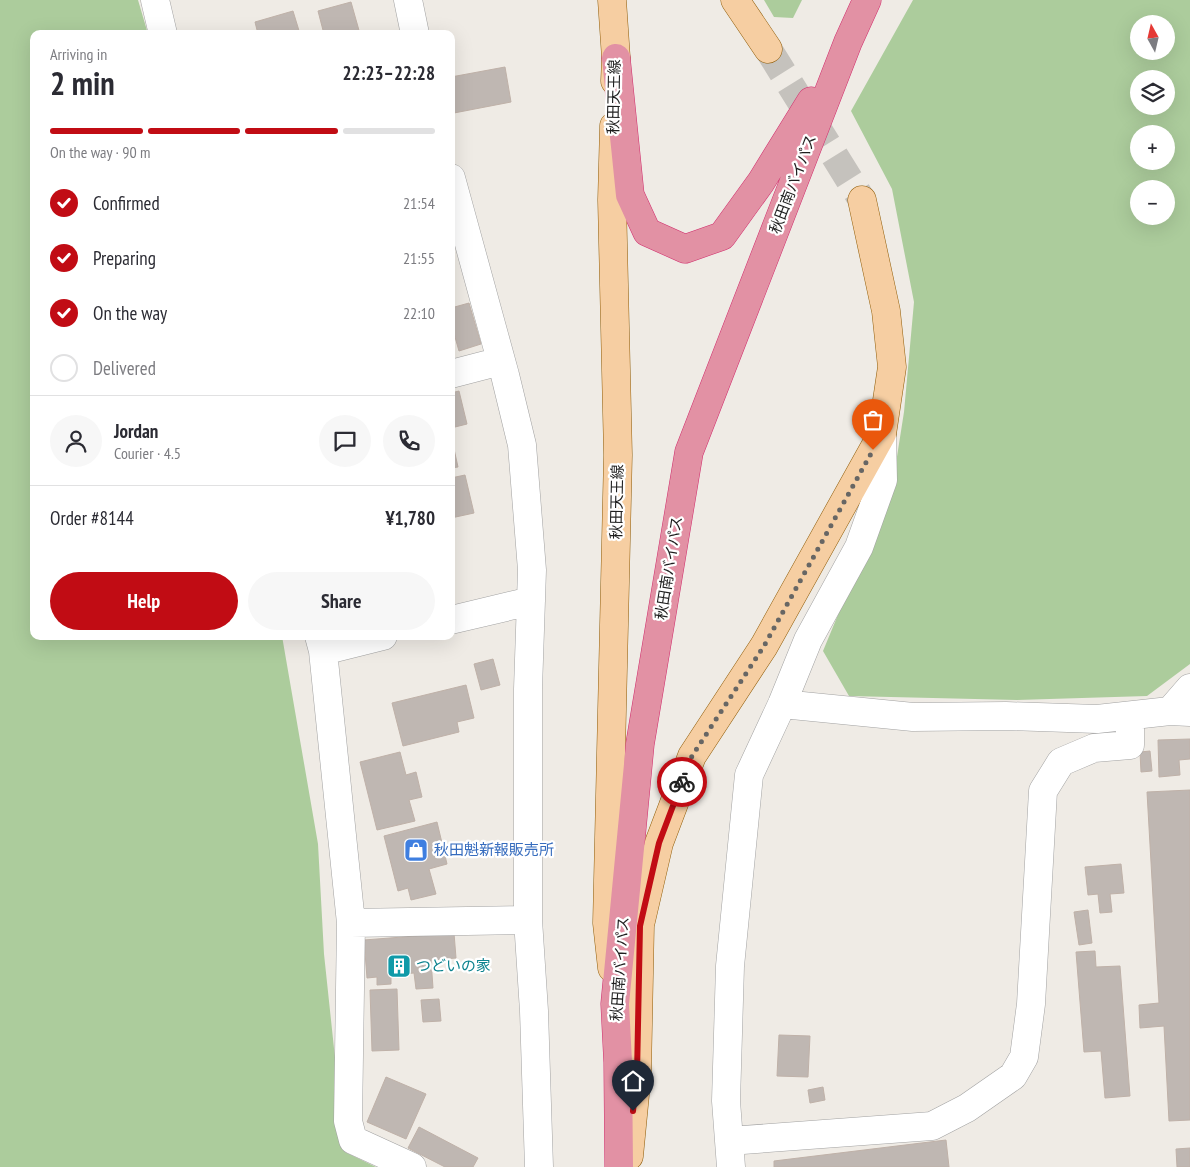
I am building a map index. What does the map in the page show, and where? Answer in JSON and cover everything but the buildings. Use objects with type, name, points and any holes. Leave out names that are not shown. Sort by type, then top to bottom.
[{"type":"highway","name":"秋田南バイパス","points":[[619,1167],[618,1062],[615,1004],[640,744],[689,452],[848,42],[867,0]]},
{"type":"highway","points":[[616,58],[630,195],[648,232],[685,249],[722,236],[761,182],[848,42]]},
{"type":"main road","name":"秋田天王線","points":[[612,0],[616,58],[612,200],[618,454],[607,923],[615,1004]]},
{"type":"main road","points":[[735,0],[768,49]]},
{"type":"main road","points":[[627,1167],[637,1074],[640,926],[659,843],[692,756],[764,646],[882,434],[892,367],[886,311],[862,200]]},
{"type":"street","points":[[155,0],[162,30]]},
{"type":"street","points":[[408,0],[414,30]]},
{"type":"street","points":[[455,193],[522,446],[532,570],[528,689],[528,920],[534,1011],[539,1167]]},
{"type":"street","points":[[455,373],[501,361]]},
{"type":"street","points":[[882,434],[883,480],[859,547],[808,640],[750,775],[730,966],[726,1101],[730,1154],[932,1126],[967,1108],[1013,1076],[1024,1057],[1031,1004],[1043,791],[1061,762],[1094,748],[1130,745],[1130,716]]},
{"type":"street","points":[[455,619],[531,601]]},
{"type":"street","points":[[348,640],[321,643],[351,923],[348,1121],[353,1140],[412,1167]]},
{"type":"street","points":[[782,704],[913,718],[1006,716],[1097,719],[1180,712],[1190,688]]},
{"type":"street","points":[[351,923],[528,920]]},
{"type":"green space","points":[[0,0],[138,0],[147,30],[30,30],[30,640],[283,640],[318,844],[324,954],[345,1152],[376,1167],[0,1167]]},
{"type":"green space","points":[[764,0],[802,0],[793,18],[774,17]]},
{"type":"green space","points":[[913,0],[1190,0],[1190,664],[1147,696],[1017,700],[849,696],[823,651],[893,482],[904,412],[914,302],[892,189],[851,111]]},
{"type":"tunnel","points":[[768,49],[862,200]]},
{"type":"way so far","points":[[682,782],[692,756],[764,646],[873,450]]},
{"type":"place","name":"秋田魁新報販売所","points":[[416,850]]},
{"type":"place","name":"つどいの家","points":[[399,966]]},
{"type":"route","points":[[633,1111],[637,1074],[640,926],[659,843],[682,782]]}]
